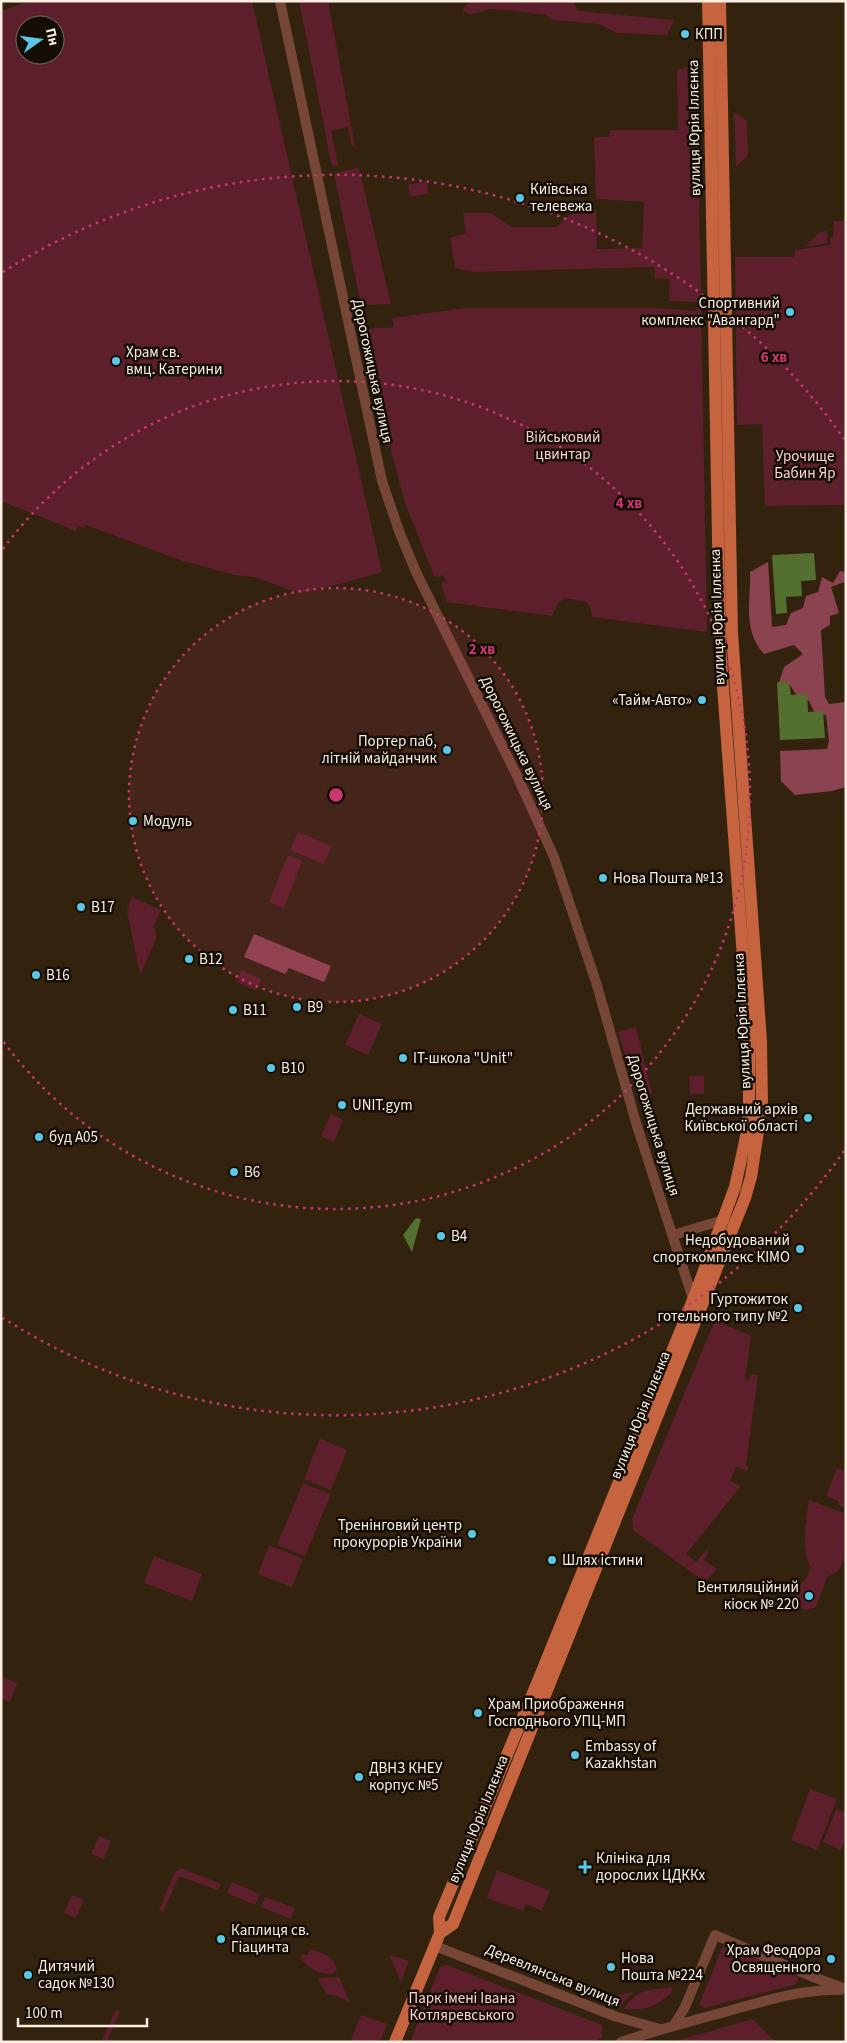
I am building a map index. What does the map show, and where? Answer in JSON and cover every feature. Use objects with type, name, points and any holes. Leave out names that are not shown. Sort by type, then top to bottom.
[{"type":"main road","name":"вулиця Юрія Іллєнка","points":[[440,1933],[453,1924],[648,1435],[737,1220],[751,1177],[762,1105],[762,1075],[733,647],[708,1]]},
{"type":"main road","name":"вулиця Юрія Іллєнка","points":[[395,2042],[440,1933],[439,1918],[693,1300],[724,1219],[742,1160],[749,1113],[749,1039],[720,646],[720,1]]},
{"type":"street","name":"Дорогожицька вулиця","points":[[280,1],[382,481],[399,531],[416,572],[517,776],[554,857],[595,978],[637,1126],[699,1315]]},
{"type":"street","points":[[673,1235],[724,1219],[737,1220]]},
{"type":"street","points":[[674,2025],[685,2007],[715,1935],[846,1990]]},
{"type":"street","name":"Деревлянська вулиця","points":[[435,1946],[613,2016],[660,2029]]},
{"type":"street","points":[[621,2042],[674,2025],[807,1992],[846,1990]]},
{"type":"green space","points":[[30,1],[252,1],[382,572],[299,593],[254,577],[235,575],[183,561],[86,525],[84,528],[78,526],[76,531],[1,501],[1,11]]},
{"type":"green space","points":[[299,1],[328,1],[355,146],[352,146],[348,127],[331,131],[338,165],[332,166]]},
{"type":"green space","points":[[471,1],[520,3],[526,1],[572,1],[579,11],[674,20],[667,35],[617,33],[599,24],[553,20],[546,15],[516,11],[490,9],[470,15],[462,10]]},
{"type":"green space","name":"Військовий цвинтар","points":[[687,67],[689,130],[698,139],[707,632],[592,617],[591,609],[587,602],[565,598],[558,603],[552,616],[447,602],[441,584],[446,581],[443,575],[434,576],[405,503],[393,458],[367,329],[394,327],[392,318],[465,308],[655,308],[697,311],[697,302],[669,301],[670,279],[655,278],[654,267],[475,272],[455,268],[450,238],[466,233],[463,213],[491,213],[511,227],[556,227],[575,210],[596,210],[597,249],[642,248],[644,202],[596,199],[594,137],[609,137],[610,130],[678,130],[677,70]]},
{"type":"green space","points":[[734,112],[747,121],[748,155],[736,167]]},
{"type":"green space","points":[[358,167],[391,304],[361,305],[334,174]]},
{"type":"green space","points":[[426,181],[429,193],[411,197],[408,185]]},
{"type":"green space","name":"Спортивний комплекс \"Авангард\"","points":[[834,221],[846,221],[846,505],[765,506],[762,424],[737,425],[735,257],[794,257],[795,250],[830,245],[830,238],[833,237]]},
{"type":"green space","points":[[827,231],[827,243],[805,247],[820,232]]},
{"type":"green space","points":[[298,832],[332,846],[324,864],[290,850]]},
{"type":"green space","points":[[288,855],[302,861],[284,908],[269,902]]},
{"type":"green space","points":[[132,897],[161,910],[154,926],[157,937],[140,975],[127,911]]},
{"type":"green space","points":[[241,970],[261,979],[256,990],[236,982]]},
{"type":"green space","points":[[359,1014],[382,1024],[368,1055],[345,1045]]},
{"type":"green space","points":[[636,1027],[652,1093],[638,1098],[618,1032]]},
{"type":"green space","points":[[689,1076],[704,1076],[704,1094],[690,1094]]},
{"type":"green space","points":[[331,1114],[343,1120],[334,1142],[321,1136]]},
{"type":"green space","points":[[715,1320],[751,1336],[745,1379],[749,1381],[751,1374],[758,1375],[746,1465],[749,1467],[747,1471],[736,1467],[730,1481],[741,1486],[686,1554],[696,1562],[706,1550],[709,1552],[704,1560],[717,1569],[705,1582],[633,1530],[632,1519]]},
{"type":"green space","points":[[320,1438],[347,1450],[331,1490],[304,1479]]},
{"type":"green space","points":[[837,1468],[846,1471],[846,1508],[838,1505],[839,1501],[826,1496]]},
{"type":"green space","points":[[303,1483],[331,1494],[305,1556],[277,1545]]},
{"type":"green space","points":[[809,1500],[846,1514],[846,1550],[838,1571],[827,1577],[817,1604],[814,1608],[805,1610],[798,1605],[794,1590],[805,1580],[811,1568],[805,1543],[805,1526]]},
{"type":"green space","points":[[269,1545],[303,1559],[292,1587],[258,1574]]},
{"type":"green space","points":[[154,1556],[202,1574],[192,1601],[144,1583]]},
{"type":"green space","points":[[1,1677],[17,1683],[10,1702],[1,1699]]},
{"type":"green space","points":[[810,1789],[837,1799],[817,1850],[791,1840]]},
{"type":"green space","points":[[836,1809],[846,1813],[846,1838],[841,1850],[823,1842]]},
{"type":"green space","points":[[99,1836],[111,1841],[104,1859],[91,1854]]},
{"type":"green space","points":[[181,1868],[221,1884],[218,1890],[179,1876],[163,1912],[159,1910],[175,1872]]},
{"type":"green space","points":[[497,1870],[550,1891],[542,1911],[526,1904],[523,1911],[487,1898]]},
{"type":"green space","points":[[232,1882],[260,1894],[255,1905],[227,1893]]},
{"type":"green space","points":[[72,1895],[84,1900],[76,1918],[64,1913]]},
{"type":"green space","points":[[265,1897],[295,1908],[291,1919],[261,1907]]},
{"type":"green space","points":[[731,1947],[798,1977],[797,1984],[704,2008],[699,2005],[722,1948]]},
{"type":"green space","points":[[310,1949],[331,1958],[337,1970],[328,1974],[318,1972],[308,1966],[301,1958],[302,1954],[308,1955]]},
{"type":"green space","points":[[389,1955],[409,1961],[401,1982]]},
{"type":"green space","name":"Парк імені Івана Котляревського","points":[[447,1965],[602,2025],[602,2038],[592,2042],[410,2042],[440,1967]]},
{"type":"green space","points":[[339,1977],[350,2003],[337,1996],[327,1994],[319,1981],[320,1978]]},
{"type":"green space","points":[[672,1987],[671,1993],[654,2005],[638,2009],[624,2009],[634,1997],[645,1991]]},
{"type":"green space","points":[[635,1992],[619,2008],[601,2001],[604,1997]]},
{"type":"green space","points":[[116,2009],[120,2011],[107,2042],[102,2041]]},
{"type":"green space","points":[[361,2015],[387,2024],[380,2042],[350,2042]]},
{"type":"green space","points":[[753,2019],[775,2042],[672,2042]]},
{"type":"shaded area","points":[[814,553],[816,580],[801,581],[802,596],[786,597],[787,613],[776,614],[772,555]]},
{"type":"shaded area","points":[[768,562],[772,627],[786,625],[791,613],[803,608],[806,596],[818,592],[822,577],[833,583],[840,571],[846,572],[846,584],[844,582],[831,587],[839,613],[830,616],[830,625],[821,630],[825,697],[829,704],[846,702],[846,787],[832,791],[795,795],[781,781],[780,751],[827,749],[829,741],[826,715],[815,713],[809,701],[797,696],[790,685],[779,683],[784,667],[803,654],[794,645],[764,654],[757,645],[753,635],[749,615],[750,572]]},
{"type":"shaded area","points":[[777,682],[789,682],[791,695],[807,694],[808,712],[823,711],[825,738],[780,740]]},
{"type":"shaded area","points":[[254,934],[331,966],[324,982],[289,968],[285,974],[244,957]]},
{"type":"shaded area","points":[[416,1218],[421,1219],[412,1252],[403,1235]]},
{"type":"place","name":"КПП","points":[[685,34]]},
{"type":"place","name":"Київська телевежа","points":[[520,198]]},
{"type":"place","name":"Спортивний комплекс \"Авангард\"","points":[[790,312]]},
{"type":"place","name":"Храм св. вмц. Катерини","points":[[116,361]]},
{"type":"place","name":"«Тайм-Авто»","points":[[702,700]]},
{"type":"place","name":"Портер паб, літній майданчик","points":[[447,750]]},
{"type":"place","name":"Модуль","points":[[133,821]]},
{"type":"place","name":"Нова Пошта №13","points":[[603,878]]},
{"type":"place","name":"B17","points":[[81,907]]},
{"type":"place","name":"B12","points":[[189,959]]},
{"type":"place","name":"B16","points":[[36,975]]},
{"type":"place","name":"B9","points":[[297,1007]]},
{"type":"place","name":"B11","points":[[233,1010]]},
{"type":"place","name":"IT-школа \"Unit\"","points":[[403,1058]]},
{"type":"place","name":"B10","points":[[271,1068]]},
{"type":"place","name":"UNIT.gym","points":[[342,1105]]},
{"type":"place","name":"Державний архів Київської області","points":[[808,1118]]},
{"type":"place","name":"буд А05","points":[[39,1137]]},
{"type":"place","name":"B6","points":[[234,1172]]},
{"type":"place","name":"B4","points":[[441,1236]]},
{"type":"place","name":"Недобудований спорткомплекс КІМО","points":[[800,1249]]},
{"type":"place","name":"Гуртожиток готельного типу №2","points":[[798,1308]]},
{"type":"place","name":"Тренінговий центр прокурорів України","points":[[472,1534]]},
{"type":"place","name":"Шлях істини","points":[[552,1560]]},
{"type":"place","name":"Вентиляційний кіоск № 220","points":[[809,1596]]},
{"type":"place","name":"Храм Приображення Господнього УПЦ-МП","points":[[478,1713]]},
{"type":"place","name":"Embassy of Kazakhstan","points":[[575,1755]]},
{"type":"place","name":"ДВНЗ КНЕУ корпус №5","points":[[359,1777]]},
{"type":"place","name":"Клініка для дорослих ЦДККх","points":[[585,1867]]},
{"type":"place","name":"Каплиця св. Гіацинта","points":[[221,1939]]},
{"type":"place","name":"Храм Феодора Освященного","points":[[831,1959]]},
{"type":"place","name":"Нова Пошта №224","points":[[611,1967]]},
{"type":"place","name":"Дитячий садок №130","points":[[28,1975]]},
{"type":"park label","name":"Урочище Бабин Яр","points":[[805,464]]}]
